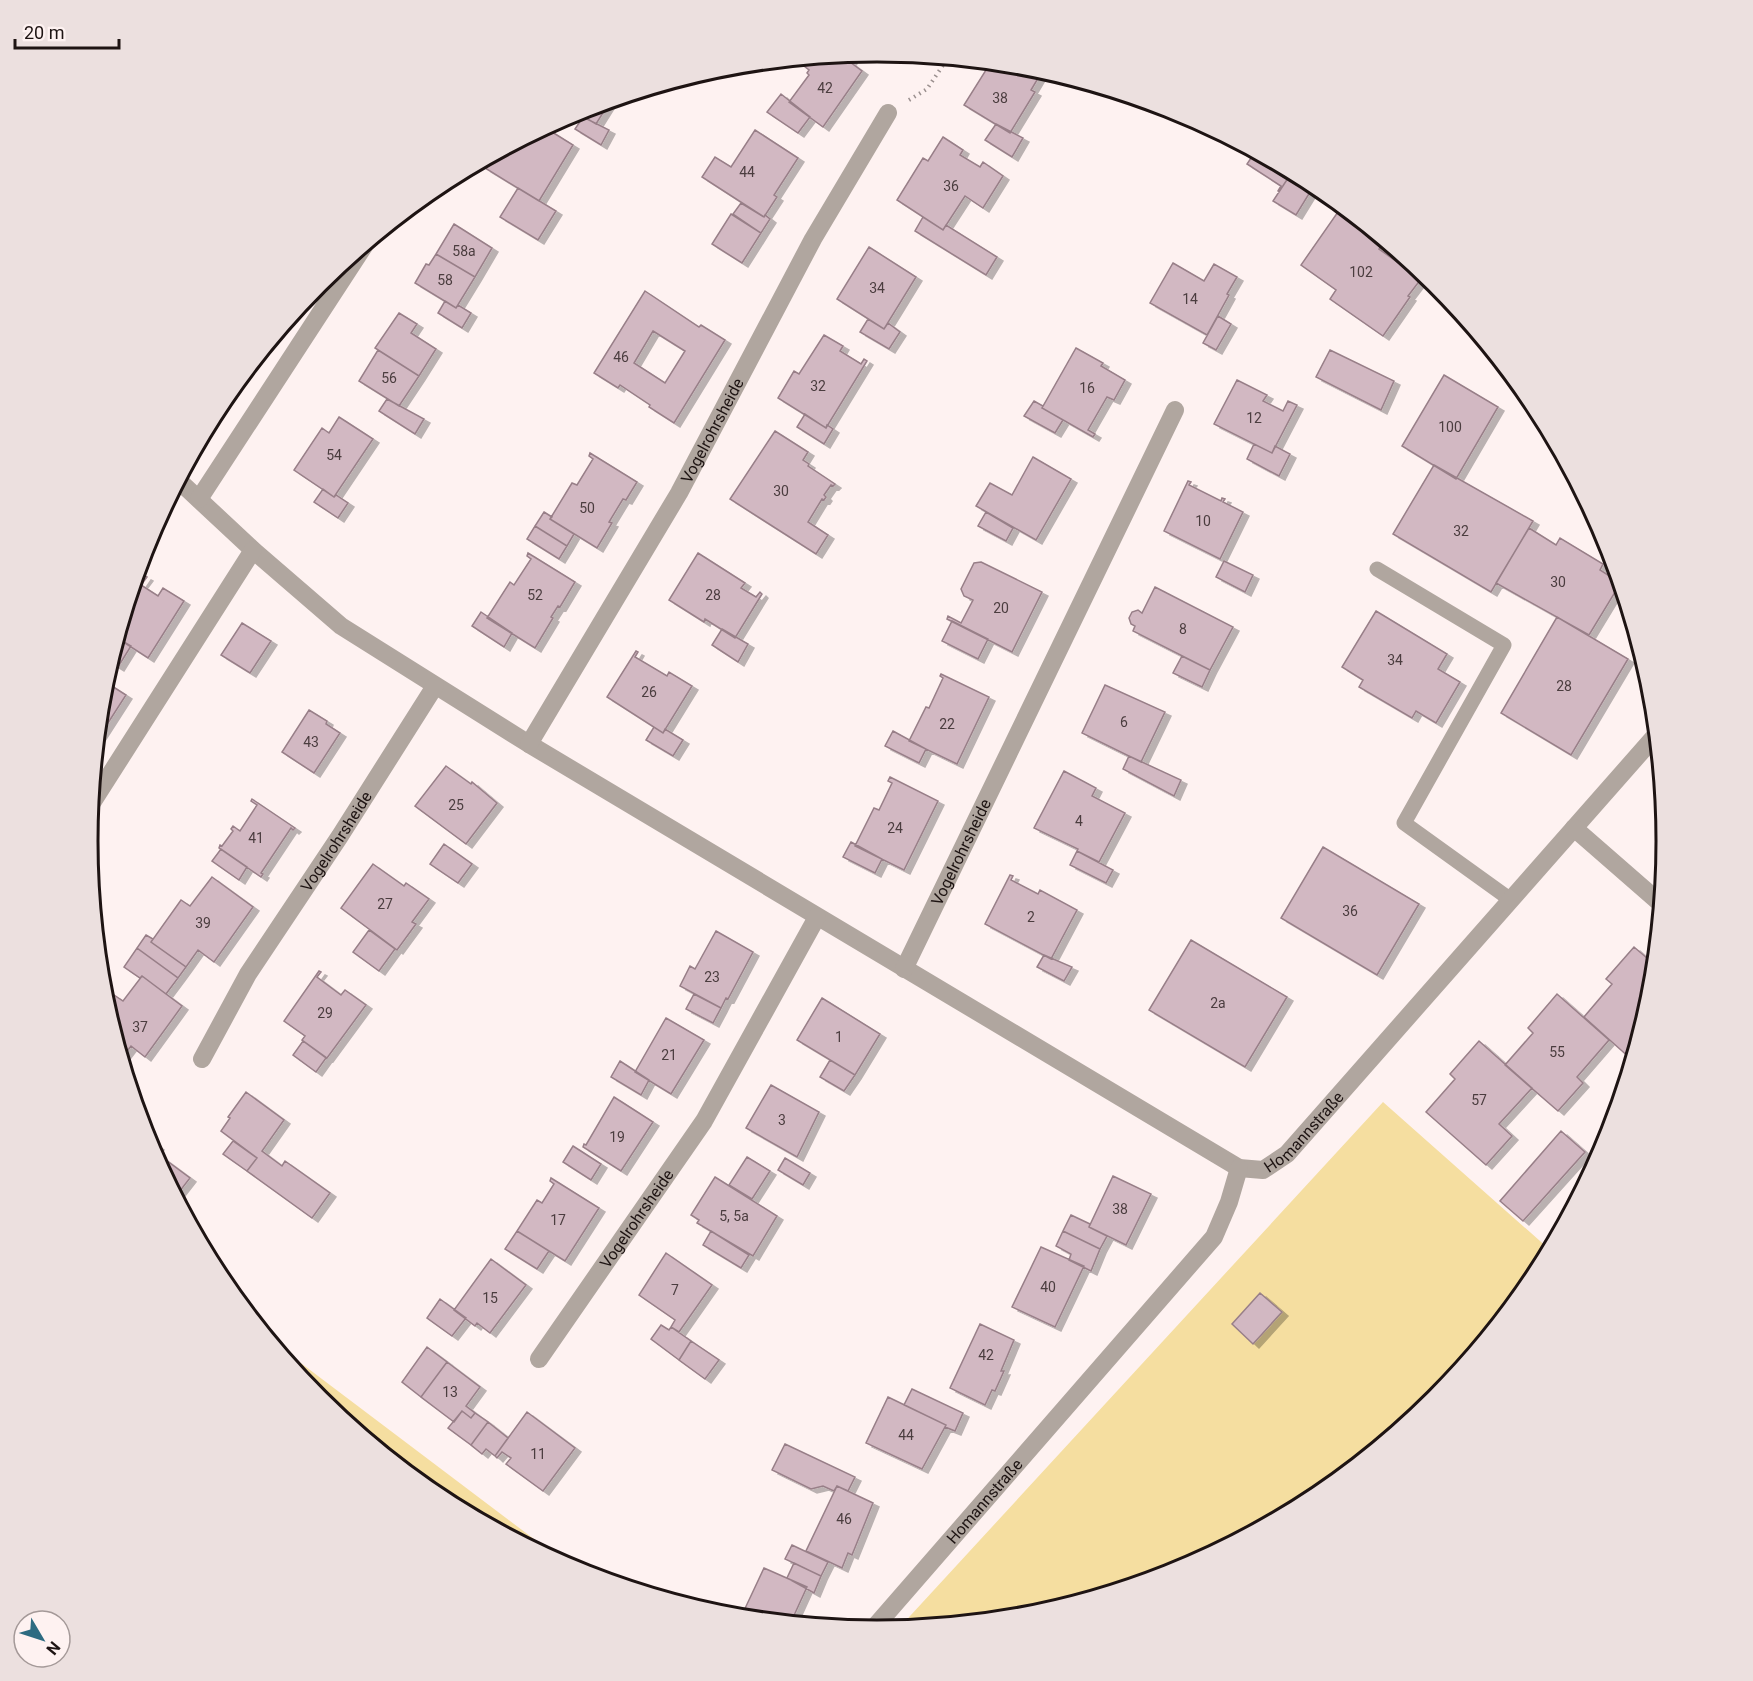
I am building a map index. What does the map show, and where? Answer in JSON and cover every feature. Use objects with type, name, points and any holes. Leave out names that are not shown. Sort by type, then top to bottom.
[{"type":"street","name":"Vogelrohrsheide","points":[[529,744],[679,493],[813,239],[888,113]]},
{"type":"street","points":[[199,499],[350,267]]},
{"type":"street","name":"Vogelrohrsheide","points":[[904,969],[1175,410]]},
{"type":"street","points":[[184,485],[253,550],[342,626],[529,744],[1239,1168]]},
{"type":"street","points":[[99,792],[253,550]]},
{"type":"street","name":"Vogelrohrsheide","points":[[202,1059],[249,974],[435,686]]},
{"type":"street","name":"Homannstraße","points":[[881,1620],[1214,1237],[1229,1202],[1239,1168],[1263,1170],[1287,1154],[1649,743]]},
{"type":"street","points":[[1574,828],[1653,897]]},
{"type":"street","name":"Vogelrohrsheide","points":[[539,1359],[704,1121],[817,917]]},
{"type":"lane","points":[[1377,569],[1504,645],[1404,823],[1511,900]]},
{"type":"path","points":[[888,113],[927,89],[944,65]]},
{"type":"shaded area","points":[[1383,1102],[1543,1243],[1495,1315],[1427,1391],[1351,1459],[1266,1515],[1175,1560],[1078,1593],[1028,1605],[978,1613],[907,1619]]},
{"type":"shaded area","points":[[296,1360],[537,1541],[487,1515],[402,1459],[363,1426]]},
{"type":"building","points":[[851,63],[862,71],[823,127],[789,102],[809,75],[807,73],[809,70],[803,65]]},
{"type":"building","points":[[986,69],[1038,78],[1031,90],[1035,92],[1010,133],[964,105]]},
{"type":"building","points":[[781,94],[810,117],[798,133],[767,112]]},
{"type":"building","points":[[604,111],[596,124],[586,118]]},
{"type":"building","points":[[585,118],[609,130],[601,145],[575,129],[581,120]]},
{"type":"building","points":[[996,124],[1023,138],[1012,157],[985,140]]},
{"type":"building","points":[[755,130],[798,158],[774,195],[777,197],[764,217],[702,177],[715,157],[731,167]]},
{"type":"building","points":[[553,132],[573,145],[539,201],[485,168]]},
{"type":"building","points":[[943,137],[963,150],[960,155],[980,167],[983,162],[1003,176],[983,208],[965,196],[943,230],[897,200],[923,158],[928,161]]},
{"type":"building","points":[[1251,158],[1287,179],[1279,192],[1281,186],[1247,164]]},
{"type":"building","points":[[1287,179],[1309,193],[1296,215],[1273,201]]},
{"type":"building","points":[[518,188],[556,211],[538,240],[500,217]]},
{"type":"building","points":[[741,203],[770,219],[761,233],[733,214]]},
{"type":"building","points":[[1337,213],[1381,247],[1379,249],[1419,282],[1383,336],[1330,299],[1336,290],[1301,265]]},
{"type":"building","points":[[731,214],[761,233],[742,263],[712,244]]},
{"type":"building","points":[[923,217],[943,230],[946,225],[997,257],[986,275],[915,231]]},
{"type":"building","points":[[454,224],[492,248],[475,277],[436,254]]},
{"type":"building","points":[[869,247],[916,277],[884,329],[837,299]]},
{"type":"building","points":[[436,254],[475,277],[456,308],[415,283],[426,264],[429,265]]},
{"type":"building","points":[[1173,263],[1204,281],[1214,264],[1237,277],[1207,335],[1150,303]]},
{"type":"building","points":[[645,291],[699,327],[701,325],[725,340],[674,423],[620,385],[618,388],[594,373]],"holes":[[[653,331],[685,351],[665,383],[634,363]]]},
{"type":"building","points":[[445,301],[456,308],[458,305],[471,313],[462,328],[438,313]]},
{"type":"building","points":[[399,313],[417,324],[411,333],[436,349],[419,376],[375,348]]},
{"type":"building","points":[[1218,316],[1231,324],[1216,350],[1203,343]]},
{"type":"building","points":[[868,319],[884,329],[888,323],[900,332],[889,349],[860,332]]},
{"type":"building","points":[[824,335],[843,346],[840,351],[861,364],[864,359],[867,361],[826,428],[778,398],[794,371],[799,374]]},
{"type":"building","points":[[1076,348],[1103,363],[1101,366],[1125,380],[1114,400],[1107,397],[1088,430],[1095,434],[1093,437],[1042,408]]},
{"type":"building","points":[[378,350],[419,376],[399,406],[359,381]]},
{"type":"building","points":[[1330,350],[1394,381],[1381,410],[1316,377]]},
{"type":"building","points":[[1444,375],[1498,407],[1456,479],[1402,446]]},
{"type":"building","points":[[1237,380],[1267,395],[1263,401],[1283,411],[1288,401],[1297,405],[1272,453],[1214,424]]},
{"type":"building","points":[[387,399],[424,419],[415,434],[379,411]]},
{"type":"building","points":[[1034,401],[1063,420],[1055,433],[1024,416]]},
{"type":"building","points":[[805,414],[826,428],[827,425],[833,429],[824,444],[797,427]]},
{"type":"building","points":[[339,417],[373,439],[334,497],[294,470],[322,428],[329,433]]},
{"type":"building","points":[[775,431],[808,452],[803,460],[809,464],[808,466],[835,484],[831,485],[824,495],[826,497],[822,499],[808,522],[828,535],[816,554],[730,499]]},
{"type":"building","points":[[1254,444],[1272,453],[1275,446],[1290,454],[1279,476],[1247,459]]},
{"type":"building","points":[[590,453],[637,482],[609,522],[612,523],[597,548],[550,519],[572,483],[577,485],[593,459],[589,456]]},
{"type":"building","points":[[1033,457],[1071,479],[1036,540],[976,506],[990,483],[1012,495]]},
{"type":"building","points":[[1434,465],[1533,521],[1491,592],[1393,534]]},
{"type":"building","points":[[1188,481],[1191,482],[1189,485],[1221,501],[1222,498],[1225,499],[1223,502],[1243,512],[1220,559],[1164,531]]},
{"type":"building","points":[[323,489],[348,503],[338,518],[314,502]]},
{"type":"building","points":[[544,512],[552,517],[550,519],[574,534],[567,546],[535,526]]},
{"type":"building","points":[[986,512],[1013,528],[1006,541],[978,526]]},
{"type":"building","points":[[535,526],[567,546],[559,559],[527,539]]},
{"type":"building","points":[[1529,528],[1556,545],[1560,538],[1603,564],[1600,570],[1609,575],[1615,593],[1589,635],[1496,583]]},
{"type":"building","points":[[528,553],[575,582],[551,617],[553,618],[535,648],[487,618],[510,582],[514,585],[531,559],[527,556]]},
{"type":"building","points":[[698,553],[745,583],[741,588],[756,597],[760,592],[762,594],[735,638],[669,600]]},
{"type":"building","points":[[1224,561],[1253,575],[1245,592],[1216,577]]},
{"type":"building","points":[[981,562],[1042,592],[1012,652],[947,619],[948,616],[961,623],[973,600],[964,596],[961,589],[974,563]]},
{"type":"building","points":[[147,577],[141,585],[158,596],[163,588],[184,601],[148,658],[123,642],[139,590],[143,578]]},
{"type":"building","points":[[1155,587],[1233,627],[1210,670],[1133,631],[1135,626],[1131,624],[1129,618],[1132,612],[1138,610],[1142,613]]},
{"type":"building","points":[[1376,611],[1447,654],[1438,669],[1460,682],[1436,723],[1416,711],[1412,718],[1359,687],[1363,680],[1342,667]]},
{"type":"building","points":[[481,612],[512,633],[504,647],[472,626]]},
{"type":"building","points":[[1557,617],[1628,659],[1571,755],[1501,713]]},
{"type":"building","points":[[952,621],[988,639],[978,659],[942,641]]},
{"type":"building","points":[[242,623],[271,641],[250,673],[221,655]]},
{"type":"building","points":[[722,629],[748,644],[738,662],[712,645]]},
{"type":"building","points":[[123,642],[131,646],[117,667]]},
{"type":"building","points":[[636,651],[638,652],[635,657],[667,676],[669,672],[692,686],[663,733],[607,697]]},
{"type":"building","points":[[1182,656],[1210,670],[1202,687],[1173,673]]},
{"type":"building","points":[[941,674],[989,697],[957,764],[909,741],[926,707],[929,708],[943,678]]},
{"type":"building","points":[[1105,685],[1165,712],[1141,762],[1082,733]]},
{"type":"building","points":[[113,686],[126,695],[106,726]]},
{"type":"building","points":[[309,710],[327,721],[326,724],[340,733],[314,773],[282,752]]},
{"type":"building","points":[[654,727],[663,733],[665,729],[683,740],[673,756],[646,740]]},
{"type":"building","points":[[893,731],[926,749],[919,763],[885,746]]},
{"type":"building","points":[[1129,756],[1181,780],[1174,796],[1123,769]]},
{"type":"building","points":[[446,766],[471,784],[472,782],[497,803],[466,844],[415,806]]},
{"type":"building","points":[[1064,771],[1096,788],[1092,796],[1125,813],[1099,862],[1034,828]]},
{"type":"building","points":[[890,777],[938,801],[904,870],[855,846],[874,808],[879,810],[892,783],[888,781]]},
{"type":"building","points":[[252,799],[295,828],[293,830],[291,828],[261,873],[263,874],[261,877],[219,848],[233,831],[231,829],[233,826],[240,831],[257,805],[251,801]]},
{"type":"building","points":[[851,842],[882,859],[875,873],[843,857]]},
{"type":"building","points":[[444,844],[472,864],[458,883],[430,864]]},
{"type":"building","points":[[1323,847],[1419,904],[1377,975],[1281,918]]},
{"type":"building","points":[[221,849],[247,867],[239,880],[212,861]]},
{"type":"building","points":[[1077,851],[1113,870],[1106,883],[1070,865]]},
{"type":"building","points":[[373,864],[404,886],[406,883],[429,899],[412,922],[416,924],[397,950],[341,908]]},
{"type":"building","points":[[1010,875],[1013,876],[1011,880],[1038,894],[1040,890],[1077,910],[1051,959],[985,924]]},
{"type":"building","points":[[212,877],[253,907],[214,962],[198,950],[186,967],[151,942],[181,900],[190,906]]},
{"type":"building","points":[[369,930],[395,949],[379,971],[353,952]]},
{"type":"building","points":[[716,931],[753,952],[721,1008],[680,986],[690,966],[695,969]]},
{"type":"building","points":[[146,935],[153,939],[151,942],[186,967],[178,978],[137,948]]},
{"type":"building","points":[[1191,940],[1287,997],[1245,1067],[1149,1010]]},
{"type":"building","points":[[1634,947],[1646,958],[1641,992],[1625,1054],[1584,1017],[1612,984],[1606,979]]},
{"type":"building","points":[[137,948],[178,978],[166,994],[142,976],[140,978],[124,967]]},
{"type":"building","points":[[1044,955],[1072,967],[1064,981],[1037,967]]},
{"type":"building","points":[[319,971],[321,972],[317,977],[341,995],[345,990],[366,1005],[327,1058],[302,1040],[305,1036],[284,1021]]},
{"type":"building","points":[[142,976],[182,1006],[145,1057],[131,1046],[127,1051],[113,996],[123,1001]]},
{"type":"building","points":[[694,994],[721,1008],[713,1023],[686,1009]]},
{"type":"building","points":[[1557,994],[1609,1040],[1577,1077],[1583,1083],[1558,1111],[1505,1065],[1533,1033],[1528,1028]]},
{"type":"building","points":[[822,998],[880,1034],[855,1075],[797,1040]]},
{"type":"building","points":[[666,1018],[704,1040],[671,1094],[635,1072]]},
{"type":"building","points":[[303,1041],[326,1058],[316,1072],[293,1055]]},
{"type":"building","points":[[1479,1041],[1532,1088],[1499,1124],[1512,1136],[1486,1165],[1426,1112],[1455,1079],[1450,1074]]},
{"type":"building","points":[[830,1060],[855,1075],[844,1091],[820,1077]]},
{"type":"building","points":[[620,1061],[649,1080],[641,1095],[611,1077]]},
{"type":"building","points":[[771,1085],[819,1112],[797,1157],[746,1128]]},
{"type":"building","points":[[246,1092],[284,1120],[262,1151],[282,1166],[285,1161],[330,1193],[312,1218],[247,1171],[257,1158],[221,1131]]},
{"type":"building","points":[[614,1097],[653,1122],[621,1171],[583,1147]]},
{"type":"building","points":[[1561,1131],[1585,1152],[1523,1221],[1500,1201]]},
{"type":"building","points":[[233,1141],[257,1158],[247,1171],[223,1154]]},
{"type":"building","points":[[573,1146],[601,1164],[591,1180],[563,1162]]},
{"type":"building","points":[[747,1157],[770,1171],[752,1199],[729,1185]]},
{"type":"building","points":[[785,1158],[810,1173],[803,1185],[778,1170]]},
{"type":"building","points":[[167,1161],[190,1178],[181,1190]]},
{"type":"building","points":[[1113,1176],[1151,1194],[1126,1245],[1089,1227]]},
{"type":"building","points":[[715,1177],[777,1216],[753,1256],[697,1223],[699,1220],[691,1215]]},
{"type":"building","points":[[551,1178],[599,1208],[565,1261],[517,1231],[537,1200],[542,1203],[554,1184],[550,1181]]},
{"type":"building","points":[[1071,1215],[1107,1236],[1100,1249],[1063,1231]]},
{"type":"building","points":[[517,1231],[549,1251],[537,1269],[505,1249]]},
{"type":"building","points":[[711,1231],[749,1255],[741,1268],[703,1245]]},
{"type":"building","points":[[1063,1231],[1100,1249],[1091,1271],[1069,1260],[1071,1254],[1056,1246]]},
{"type":"building","points":[[1041,1247],[1084,1266],[1055,1327],[1012,1307]]},
{"type":"building","points":[[666,1253],[712,1285],[679,1332],[671,1327],[675,1320],[639,1295]]},
{"type":"building","points":[[491,1259],[526,1285],[490,1333],[477,1323],[475,1326],[454,1310]]},
{"type":"building","points":[[1260,1293],[1282,1312],[1253,1344],[1232,1324]]},
{"type":"building","points":[[440,1299],[466,1318],[452,1336],[427,1318]]},
{"type":"building","points":[[980,1324],[1014,1340],[1001,1371],[1004,1371],[995,1391],[992,1390],[985,1405],[950,1388]]},
{"type":"building","points":[[661,1325],[669,1330],[671,1327],[691,1341],[679,1360],[651,1339]]},
{"type":"building","points":[[691,1341],[719,1360],[705,1379],[679,1360]]},
{"type":"building","points":[[427,1347],[447,1362],[421,1397],[402,1382]]},
{"type":"building","points":[[447,1362],[480,1387],[466,1406],[475,1413],[471,1418],[462,1411],[454,1422],[421,1397]]},
{"type":"building","points":[[912,1389],[963,1413],[955,1431],[904,1405]]},
{"type":"building","points":[[888,1397],[946,1425],[922,1469],[866,1443]]},
{"type":"building","points":[[462,1411],[471,1418],[475,1413],[488,1422],[471,1445],[448,1428]]},
{"type":"building","points":[[527,1412],[575,1448],[543,1491],[506,1464],[511,1458],[502,1452],[497,1458],[495,1456]]},
{"type":"building","points":[[488,1422],[508,1438],[495,1456],[486,1449],[482,1454],[471,1445]]},
{"type":"building","points":[[785,1444],[855,1477],[848,1491],[837,1486],[834,1491],[823,1486],[811,1489],[772,1470]]},
{"type":"building","points":[[837,1486],[873,1503],[852,1555],[848,1553],[842,1568],[806,1551]]},
{"type":"building","points":[[792,1545],[828,1562],[821,1576],[785,1559]]},
{"type":"building","points":[[794,1563],[821,1576],[814,1593],[787,1578]]},
{"type":"building","points":[[764,1568],[807,1587],[794,1615],[745,1608]]}]
